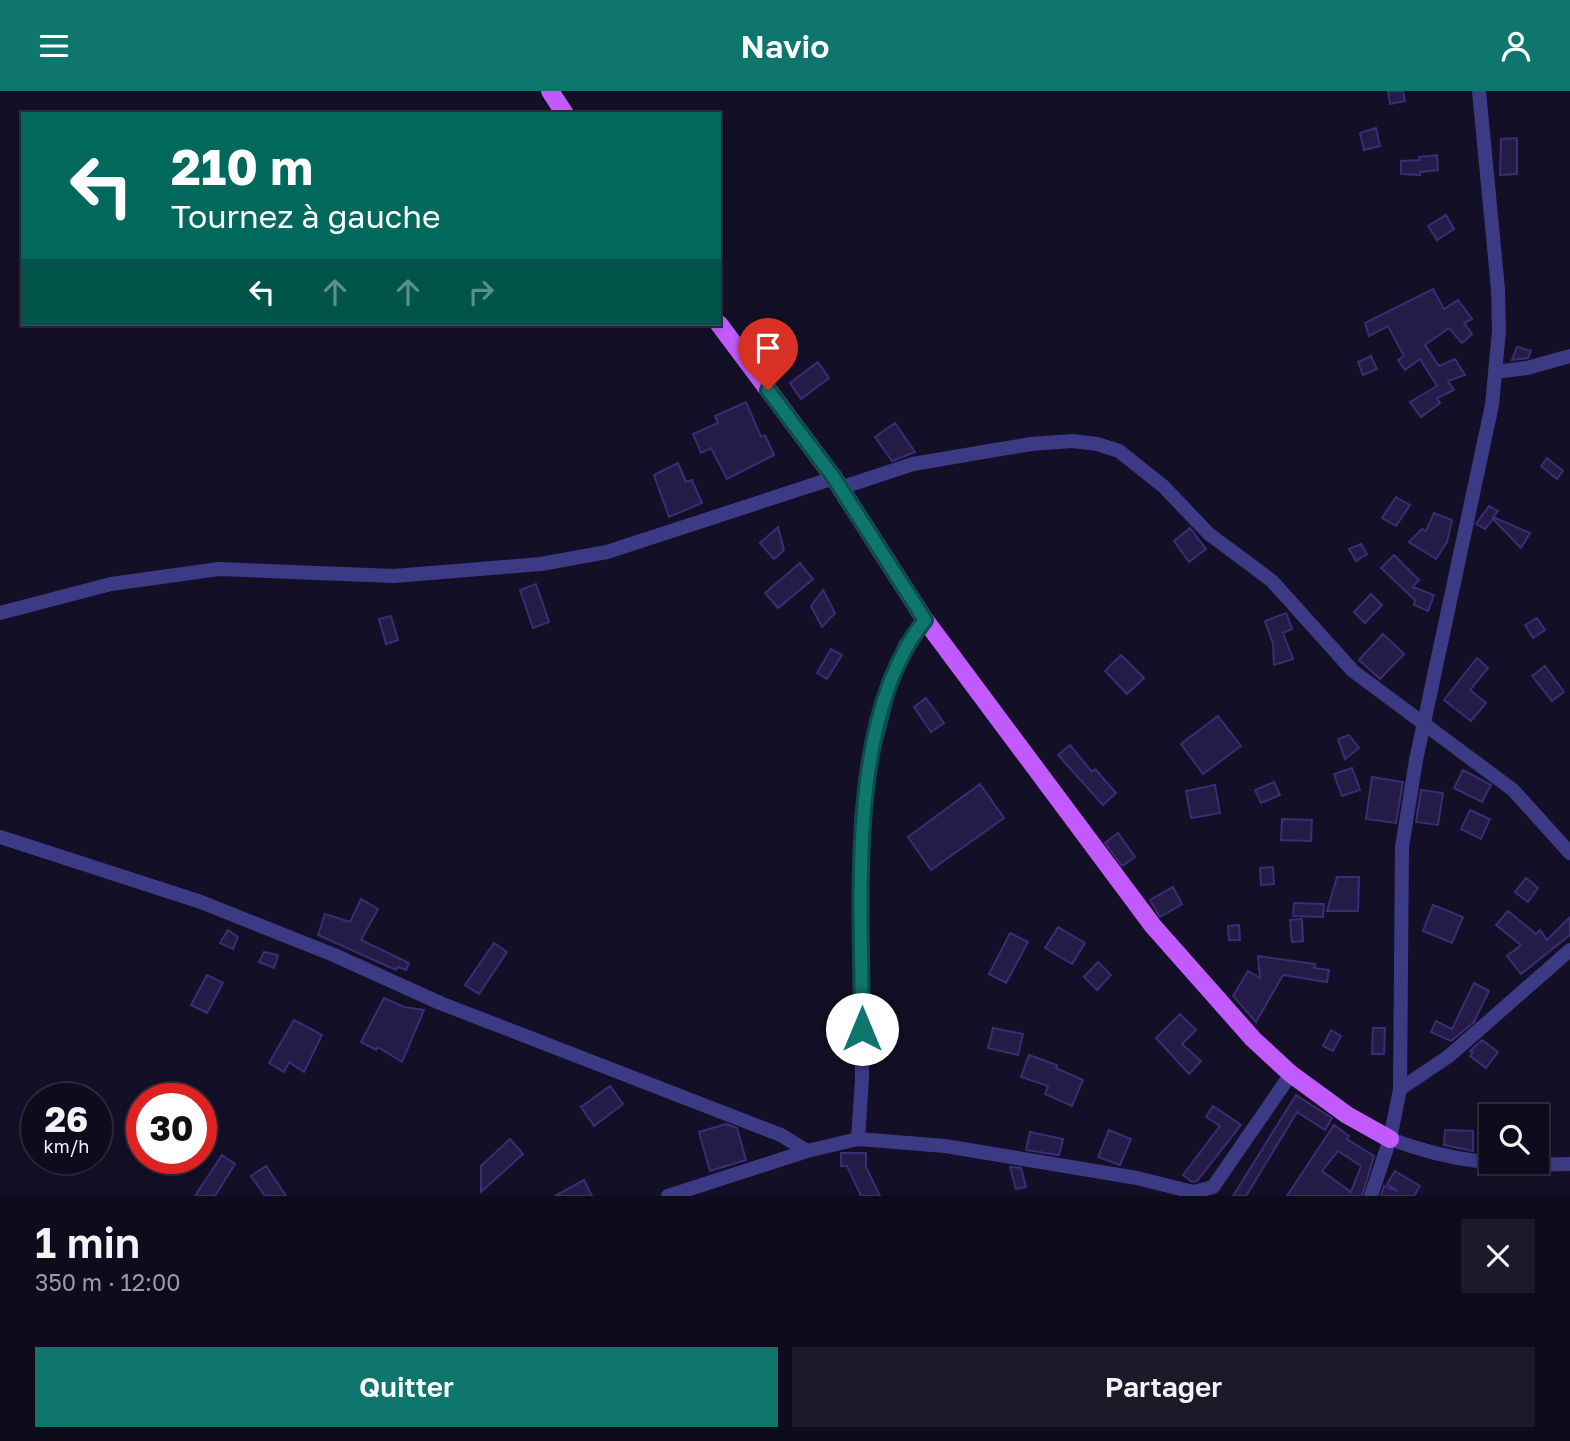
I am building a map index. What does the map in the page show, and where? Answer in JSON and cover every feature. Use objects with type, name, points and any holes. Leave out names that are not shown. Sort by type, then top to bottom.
[{"type":"main road","points":[[550,91],[564,112]]},
{"type":"main road","points":[[720,326],[837,483],[925,620],[1153,926],[1253,1039],[1291,1074],[1347,1115],[1390,1139]]},
{"type":"street","points":[[1371,1196],[1390,1139],[1400,1089],[1402,848],[1422,721],[1492,405],[1499,331],[1498,289],[1479,91]]},
{"type":"street","points":[[1495,373],[1527,368],[1570,356]]},
{"type":"street","points":[[0,613],[111,584],[219,569],[394,576],[541,563],[607,552],[837,483],[913,464],[1031,444],[1073,441],[1097,444],[1119,451],[1163,486],[1209,534],[1272,581],[1353,671],[1513,790],[1570,853]]},
{"type":"street","points":[[858,1139],[862,1079],[861,819],[867,775],[889,690],[905,645],[925,620]]},
{"type":"street","points":[[0,837],[201,902],[334,955],[440,1003],[781,1135],[807,1151]]},
{"type":"street","points":[[1400,1089],[1449,1056],[1570,950]]},
{"type":"street","points":[[668,1196],[807,1151],[858,1139],[945,1146],[1026,1159],[1138,1178],[1200,1194],[1213,1187],[1291,1074]]},
{"type":"street","points":[[1390,1139],[1444,1158],[1474,1163],[1505,1166],[1570,1164]]},
{"type":"building","points":[[1388,91],[1403,91],[1405,101],[1390,104]]},
{"type":"building","points":[[1376,128],[1380,146],[1364,150],[1360,133]]},
{"type":"building","points":[[1517,138],[1517,174],[1500,175],[1501,139]]},
{"type":"building","points":[[1437,155],[1438,170],[1420,172],[1420,175],[1401,174],[1401,161],[1420,160],[1419,157]]},
{"type":"building","points":[[1446,215],[1454,229],[1437,240],[1428,226]]},
{"type":"building","points":[[1433,289],[1444,309],[1458,300],[1472,319],[1464,323],[1472,334],[1462,343],[1449,328],[1425,345],[1439,366],[1455,359],[1465,375],[1448,381],[1454,390],[1437,398],[1440,403],[1421,417],[1410,402],[1437,386],[1420,359],[1405,370],[1398,360],[1404,356],[1388,326],[1369,336],[1365,323]]},
{"type":"building","points":[[1517,347],[1531,351],[1528,358],[1512,360]]},
{"type":"building","points":[[1371,356],[1377,369],[1363,375],[1358,362]]},
{"type":"building","points":[[818,362],[829,378],[801,399],[790,383]]},
{"type":"building","points":[[746,402],[761,437],[765,435],[774,455],[727,479],[711,448],[701,453],[693,434],[718,423],[715,416]]},
{"type":"building","points":[[895,423],[915,452],[892,461],[875,437]]},
{"type":"building","points":[[1547,458],[1563,471],[1557,479],[1541,466]]},
{"type":"building","points":[[678,463],[686,482],[692,480],[702,503],[669,517],[654,475]]},
{"type":"building","points":[[1396,497],[1410,505],[1396,526],[1382,518]]},
{"type":"building","points":[[1489,506],[1498,511],[1493,517],[1530,533],[1521,548],[1493,519],[1485,529],[1476,524]]},
{"type":"building","points":[[1434,513],[1452,520],[1447,542],[1436,559],[1409,542],[1422,529],[1426,531]]},
{"type":"building","points":[[778,527],[784,550],[774,559],[760,543]]},
{"type":"building","points":[[1190,528],[1206,549],[1189,562],[1174,541]]},
{"type":"building","points":[[1361,544],[1367,554],[1356,561],[1349,549]]},
{"type":"building","points":[[1394,555],[1419,580],[1413,587],[1434,595],[1428,611],[1414,605],[1415,600],[1381,568]]},
{"type":"building","points":[[800,563],[813,579],[778,608],[765,593]]},
{"type":"building","points":[[536,584],[549,622],[533,628],[520,590]]},
{"type":"building","points":[[823,590],[835,613],[822,627],[811,606]]},
{"type":"building","points":[[1371,594],[1382,605],[1365,623],[1354,612]]},
{"type":"building","points":[[1286,613],[1292,629],[1283,633],[1293,659],[1274,665],[1273,644],[1265,621]]},
{"type":"building","points":[[391,616],[398,640],[386,644],[379,619]]},
{"type":"building","points":[[1537,618],[1545,630],[1533,638],[1525,625]]},
{"type":"building","points":[[1383,634],[1404,654],[1380,679],[1359,660]]},
{"type":"building","points":[[831,649],[842,655],[827,679],[817,673]]},
{"type":"building","points":[[1121,655],[1144,678],[1127,694],[1105,671]]},
{"type":"building","points":[[1477,658],[1488,668],[1470,690],[1486,703],[1471,721],[1444,700]]},
{"type":"building","points":[[1545,666],[1564,692],[1552,701],[1532,676]]},
{"type":"building","points":[[926,698],[944,723],[931,732],[914,707]]},
{"type":"building","points":[[1218,716],[1241,746],[1203,774],[1181,744]]},
{"type":"building","points":[[1349,735],[1359,748],[1345,759],[1338,739]]},
{"type":"building","points":[[1070,745],[1092,772],[1095,769],[1116,793],[1103,805],[1058,755]]},
{"type":"building","points":[[1352,768],[1360,790],[1342,796],[1334,774]]},
{"type":"building","points":[[1463,770],[1491,785],[1482,802],[1454,788]]},
{"type":"building","points":[[1372,777],[1403,782],[1396,823],[1366,819]]},
{"type":"building","points":[[1274,782],[1280,795],[1261,803],[1255,790]]},
{"type":"building","points":[[980,784],[1004,818],[931,870],[908,837]]},
{"type":"building","points":[[1215,785],[1220,813],[1191,818],[1186,791]]},
{"type":"building","points":[[1421,790],[1443,793],[1438,825],[1416,822]]},
{"type":"building","points":[[1470,810],[1490,819],[1481,839],[1461,829]]},
{"type":"building","points":[[1282,819],[1312,820],[1311,841],[1281,840]]},
{"type":"building","points":[[1118,833],[1135,857],[1122,866],[1105,843]]},
{"type":"building","points":[[1273,867],[1274,884],[1261,885],[1260,868]]},
{"type":"building","points":[[1337,877],[1359,877],[1358,911],[1327,911]]},
{"type":"building","points":[[1526,878],[1538,888],[1528,902],[1515,892]]},
{"type":"building","points":[[1173,887],[1182,904],[1160,917],[1150,900]]},
{"type":"building","points":[[361,899],[378,909],[361,940],[409,963],[406,970],[398,967],[396,970],[318,935],[325,914],[350,922]]},
{"type":"building","points":[[1294,903],[1324,904],[1323,917],[1293,916]]},
{"type":"building","points":[[1433,905],[1463,917],[1452,943],[1423,931]]},
{"type":"building","points":[[1508,911],[1536,934],[1540,930],[1547,940],[1570,917],[1570,935],[1521,974],[1507,956],[1521,945],[1496,925]]},
{"type":"building","points":[[1302,919],[1303,941],[1292,942],[1290,920]]},
{"type":"building","points":[[1239,925],[1240,940],[1229,940],[1228,926]]},
{"type":"building","points":[[1058,927],[1085,943],[1072,964],[1045,948]]},
{"type":"building","points":[[228,930],[238,937],[233,949],[220,943]]},
{"type":"building","points":[[1010,933],[1028,942],[1006,983],[989,974]]},
{"type":"building","points":[[494,943],[507,952],[479,994],[465,985]]},
{"type":"building","points":[[264,952],[278,955],[274,968],[259,962]]},
{"type":"building","points":[[1258,956],[1315,964],[1314,968],[1329,970],[1327,982],[1283,975],[1256,1022],[1233,996],[1248,971],[1260,978]]},
{"type":"building","points":[[1098,962],[1111,975],[1097,990],[1084,977]]},
{"type":"building","points":[[207,975],[223,983],[207,1013],[191,1005]]},
{"type":"building","points":[[1474,983],[1489,991],[1474,1022],[1451,1041],[1431,1032],[1436,1021],[1452,1029]]},
{"type":"building","points":[[384,998],[404,1007],[424,1010],[402,1062],[378,1047],[376,1050],[361,1042]]},
{"type":"building","points":[[1180,1014],[1196,1030],[1182,1044],[1201,1061],[1189,1074],[1156,1038]]},
{"type":"building","points":[[294,1020],[322,1035],[304,1072],[289,1062],[284,1072],[269,1063]]},
{"type":"building","points":[[993,1028],[1023,1034],[1018,1055],[988,1048]]},
{"type":"building","points":[[1373,1028],[1385,1028],[1384,1054],[1372,1054]]},
{"type":"building","points":[[1331,1030],[1341,1036],[1333,1051],[1323,1046]]},
{"type":"building","points":[[1482,1040],[1498,1052],[1486,1068],[1470,1056],[1473,1052],[1470,1051]]},
{"type":"building","points":[[1029,1055],[1057,1065],[1056,1068],[1083,1080],[1072,1106],[1045,1094],[1048,1086],[1021,1077]]},
{"type":"building","points":[[610,1086],[623,1104],[594,1126],[581,1107]]},
{"type":"building","points":[[1296,1095],[1332,1118],[1325,1130],[1297,1112],[1246,1196],[1233,1196]]},
{"type":"building","points":[[1213,1106],[1241,1125],[1197,1181],[1192,1182],[1183,1175],[1220,1126],[1206,1117]]},
{"type":"building","points":[[726,1124],[737,1128],[746,1160],[710,1171],[699,1132]]},
{"type":"building","points":[[1334,1125],[1349,1136],[1347,1139],[1374,1156],[1362,1196],[1287,1196]],"holes":[[[1338,1151],[1361,1166],[1351,1192],[1322,1171]]]},
{"type":"building","points":[[1109,1130],[1131,1139],[1120,1165],[1098,1157]]},
{"type":"building","points":[[1445,1130],[1473,1131],[1473,1151],[1444,1145]]},
{"type":"building","points":[[1030,1132],[1063,1139],[1059,1155],[1026,1150]]},
{"type":"building","points":[[510,1139],[523,1154],[481,1192],[481,1166]]},
{"type":"building","points":[[841,1153],[866,1153],[866,1167],[880,1196],[861,1196],[847,1166],[841,1166]]},
{"type":"building","points":[[222,1155],[235,1164],[215,1196],[195,1196],[209,1174],[217,1174],[217,1163]]},
{"type":"building","points":[[266,1166],[286,1196],[265,1196],[251,1176]]},
{"type":"building","points":[[1010,1167],[1021,1168],[1026,1187],[1016,1189]]},
{"type":"building","points":[[1395,1171],[1420,1186],[1414,1196],[1381,1196],[1384,1186],[1398,1191],[1387,1184]]},
{"type":"building","points":[[584,1180],[592,1196],[555,1196]]},
{"type":"route","points":[[768,390],[834,478],[925,620],[905,645],[878,726],[867,775],[861,819],[862,1029]]}]
